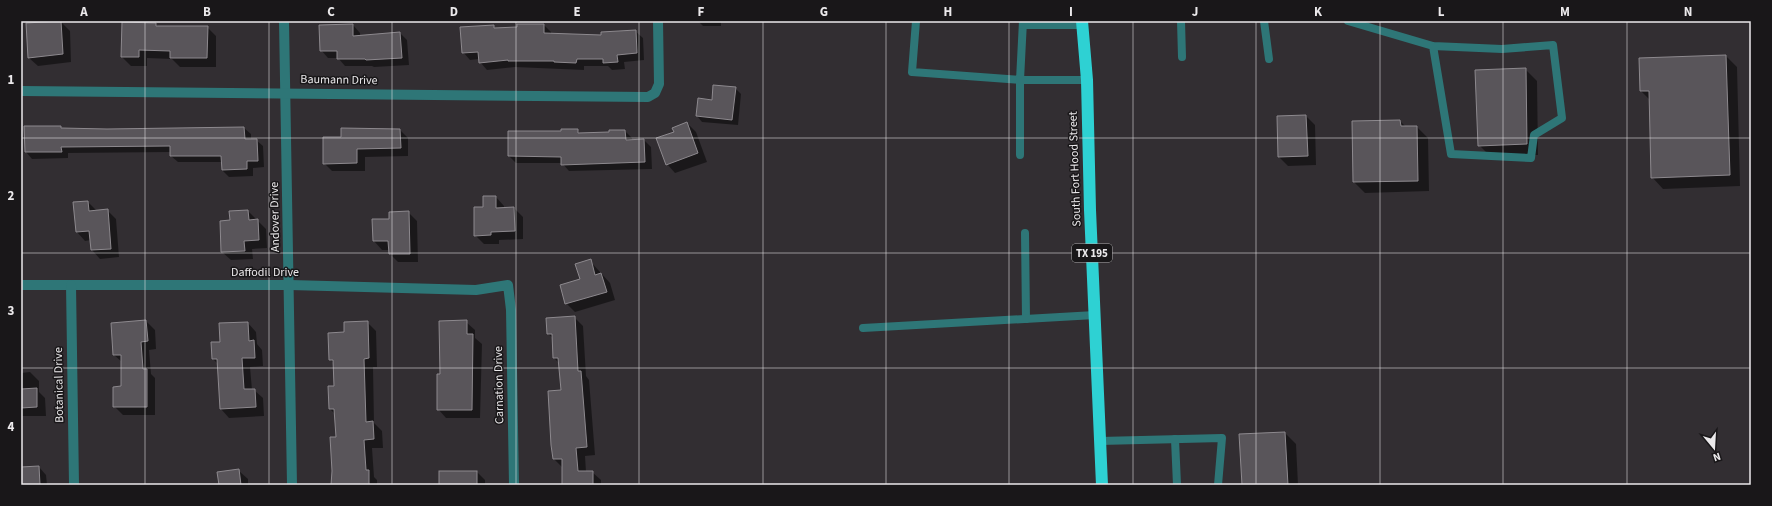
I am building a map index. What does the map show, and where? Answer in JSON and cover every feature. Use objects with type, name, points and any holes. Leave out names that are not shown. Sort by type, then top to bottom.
[{"type":"highway","name":"South Fort Hood Street","points":[[1082,23],[1087,80],[1102,485]]},
{"type":"street","name":"Andover Drive","points":[[284,21],[290,285],[292,485]]},
{"type":"street","name":"Baumann Drive","points":[[21,91],[286,92],[648,97],[655,93],[659,84],[658,21]]},
{"type":"street","name":"Daffodil Drive","points":[[21,285],[290,285],[476,290],[508,285]]},
{"type":"street","name":"Botanical Drive","points":[[71,285],[74,485]]},
{"type":"street","name":"Carnation Drive","points":[[508,285],[511,310],[514,485]]},
{"type":"lane","points":[[916,21],[912,72],[1020,80],[1087,80]]},
{"type":"lane","points":[[1181,21],[1182,58]]},
{"type":"lane","points":[[1264,21],[1269,59]]},
{"type":"lane","points":[[1348,21],[1433,46],[1502,49],[1553,45],[1562,118],[1534,135],[1531,158],[1451,154],[1433,46]]},
{"type":"lane","points":[[1020,155],[1020,80],[1023,23],[1082,23]]},
{"type":"lane","points":[[1025,233],[1026,319]]},
{"type":"lane","points":[[863,328],[1095,315]]},
{"type":"lane","points":[[1100,441],[1222,438],[1218,485]]},
{"type":"lane","points":[[1175,439],[1177,485]]},
{"type":"building","points":[[61,21],[63,54],[28,58],[26,23]]},
{"type":"building","points":[[122,22],[156,23],[156,26],[208,26],[207,58],[170,58],[170,51],[139,50],[139,57],[121,57]]},
{"type":"building","points":[[353,24],[353,36],[400,32],[402,58],[366,60],[337,59],[337,51],[320,51],[319,25]]},
{"type":"building","points":[[517,24],[544,24],[544,33],[601,35],[601,32],[636,30],[637,53],[617,55],[618,62],[603,63],[603,59],[577,59],[576,63],[508,60],[479,63],[478,52],[462,53],[460,27],[494,25],[494,28],[517,27]]},
{"type":"building","points":[[1726,55],[1730,175],[1651,178],[1649,91],[1640,91],[1639,58]]},
{"type":"building","points":[[1526,68],[1527,144],[1478,146],[1475,70]]},
{"type":"building","points":[[713,85],[736,87],[732,120],[696,116],[698,98],[712,100]]},
{"type":"building","points":[[1306,115],[1308,156],[1278,157],[1277,116]]},
{"type":"building","points":[[1400,120],[1401,126],[1417,126],[1418,181],[1353,182],[1352,121]]},
{"type":"building","points":[[687,122],[698,153],[666,165],[656,138],[674,132],[672,128]]},
{"type":"building","points":[[24,126],[61,126],[61,128],[107,129],[244,127],[245,139],[257,139],[258,161],[247,161],[247,169],[222,170],[221,156],[170,156],[170,146],[61,147],[62,152],[25,152]]},
{"type":"building","points":[[341,128],[400,129],[401,148],[357,149],[357,163],[323,164],[323,137],[341,137]]},
{"type":"building","points":[[561,129],[578,129],[578,133],[625,130],[626,140],[644,139],[645,162],[561,165],[561,157],[508,156],[508,131],[561,131]]},
{"type":"building","points":[[483,196],[496,196],[496,208],[514,207],[515,231],[491,232],[491,235],[474,236],[474,207],[483,207]]},
{"type":"building","points":[[88,201],[89,211],[108,209],[111,249],[91,250],[89,231],[76,232],[73,202]]},
{"type":"building","points":[[248,210],[249,220],[258,219],[259,240],[244,241],[245,251],[221,252],[220,221],[230,220],[229,211]]},
{"type":"building","points":[[409,211],[410,254],[389,254],[388,241],[373,241],[372,219],[389,219],[389,212]]},
{"type":"building","points":[[591,259],[595,275],[601,273],[607,292],[565,304],[560,285],[580,279],[575,264]]},
{"type":"building","points":[[575,316],[578,371],[581,371],[587,447],[576,448],[578,471],[593,471],[593,485],[562,485],[562,459],[553,459],[551,445],[548,391],[561,390],[558,358],[553,358],[552,334],[547,334],[546,318]]},
{"type":"building","points":[[146,320],[148,341],[141,342],[143,369],[147,369],[147,407],[113,407],[113,387],[121,386],[121,355],[113,355],[111,323]]},
{"type":"building","points":[[467,320],[467,334],[473,334],[472,410],[437,410],[437,374],[440,374],[439,321]]},
{"type":"building","points":[[368,321],[369,358],[364,359],[366,422],[373,421],[374,439],[364,440],[366,470],[369,470],[369,485],[331,485],[332,471],[330,437],[336,437],[334,409],[329,409],[328,386],[334,386],[333,360],[329,360],[328,333],[344,332],[344,322]]},
{"type":"building","points":[[248,322],[249,341],[254,340],[255,358],[242,358],[244,389],[255,389],[256,407],[220,409],[217,359],[212,359],[211,342],[220,342],[219,323]]},
{"type":"building","points":[[37,388],[37,407],[21,408],[21,389]]},
{"type":"building","points":[[1285,432],[1288,485],[1242,485],[1239,434]]},
{"type":"building","points":[[39,466],[40,485],[21,485],[21,467]]},
{"type":"building","points":[[239,469],[241,485],[219,485],[217,472]]},
{"type":"building","points":[[439,471],[477,471],[477,485],[439,485]]}]
